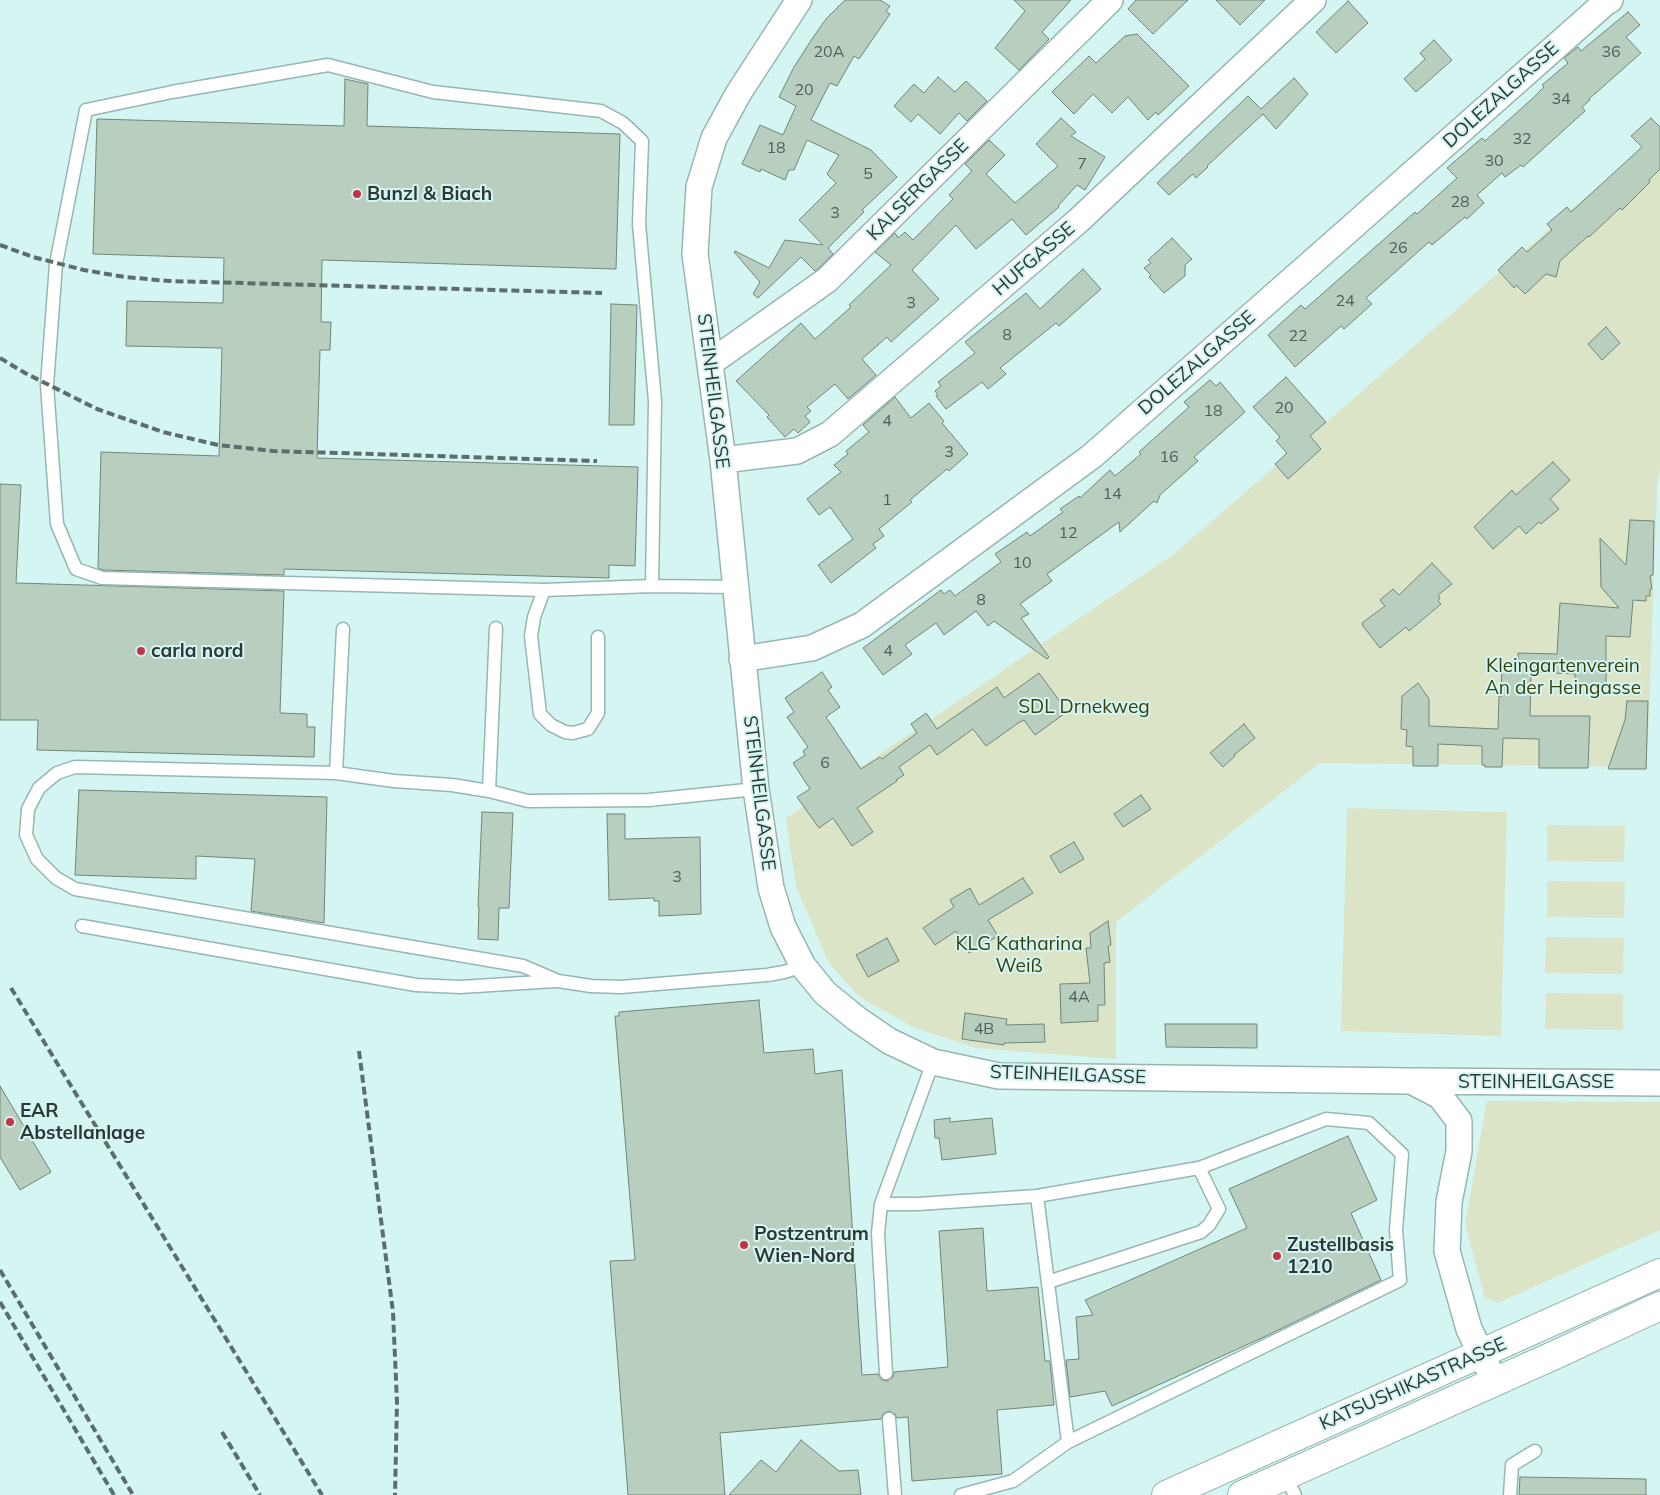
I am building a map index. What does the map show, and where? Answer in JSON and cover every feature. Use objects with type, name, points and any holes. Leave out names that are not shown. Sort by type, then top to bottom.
[{"type":"main road","name":"KATSUSHIKASTRASSE","points":[[1166,1495],[1660,1273]]},
{"type":"main road","name":"KATSUSHIKASTRASSE","points":[[1242,1495],[1290,1486],[1495,1382],[1660,1306]]},
{"type":"street","name":"STEINHEILGASSE","points":[[799,0],[738,94],[714,138],[698,187],[695,254],[723,460],[756,789],[771,888],[783,926],[803,966],[825,993],[857,1020],[889,1041],[933,1062],[999,1076],[1660,1083]]},
{"type":"street","name":"KALSERGASSE","points":[[710,363],[827,280],[1110,0]]},
{"type":"street","name":"HUFGASSE","points":[[723,460],[797,451],[830,434],[1078,221],[1313,0]]},
{"type":"street","name":"DOLEZALGASSE","points":[[742,659],[812,648],[862,625],[1092,456],[1610,0]]},
{"type":"street","name":"STEINHEILGASSE","points":[[1411,1081],[1440,1096],[1459,1121],[1459,1151],[1449,1202],[1447,1251],[1469,1329],[1495,1382]]},
{"type":"lane","points":[[652,586],[655,401],[638,224],[642,141],[623,123],[601,111],[433,92],[328,65],[172,92],[86,110],[56,264],[47,385],[57,524],[76,569],[102,578],[544,590],[652,586],[735,587]]},
{"type":"lane","points":[[544,590],[534,617],[531,636],[540,714],[550,725],[565,732],[573,733],[588,730],[598,713],[598,637]]},
{"type":"lane","points":[[489,791],[496,628]]},
{"type":"lane","points":[[336,773],[343,629]]},
{"type":"lane","points":[[558,981],[524,966],[75,889],[56,878],[37,859],[26,835],[28,809],[39,788],[57,773],[75,766],[336,773],[394,781],[452,785],[489,791],[528,801],[649,800],[756,789]]},
{"type":"lane","points":[[82,926],[416,986],[460,987],[558,981],[591,986],[621,987],[768,975],[803,966]]},
{"type":"lane","points":[[886,1373],[878,1233],[880,1204],[933,1062]]},
{"type":"lane","points":[[880,1204],[918,1204],[1037,1196],[1199,1168],[1326,1119],[1368,1123],[1402,1154],[1396,1230],[1400,1280],[1068,1442],[1013,1480],[961,1495]]},
{"type":"lane","points":[[1048,1282],[1201,1232],[1210,1225],[1219,1209],[1199,1168]]},
{"type":"lane","points":[[1037,1196],[1068,1442]]},
{"type":"lane","points":[[889,1419],[895,1495]]},
{"type":"lane","points":[[1510,1495],[1512,1465],[1535,1451]]},
{"type":"green space","points":[[1660,133],[1660,469],[1657,487],[1647,767],[1320,763],[1116,922],[1116,1059],[977,1048],[915,1028],[858,996],[829,963],[796,886],[786,818],[1174,554]]},
{"type":"green space","points":[[1347,808],[1507,812],[1501,1036],[1341,1031]]},
{"type":"green space","points":[[1547,825],[1625,826],[1624,862],[1547,861]]},
{"type":"green space","points":[[1547,881],[1625,882],[1624,918],[1547,917]]},
{"type":"green space","points":[[1546,937],[1624,938],[1623,974],[1545,973]]},
{"type":"green space","points":[[1546,993],[1623,994],[1623,1030],[1545,1029]]},
{"type":"green space","points":[[1487,1101],[1660,1102],[1660,1230],[1498,1303],[1485,1298],[1465,1224]]},
{"type":"building","points":[[845,0],[880,0],[890,6],[886,11],[890,14],[859,59],[854,56],[837,86],[830,83],[811,120],[871,150],[897,177],[862,210],[864,212],[828,248],[833,254],[818,269],[815,271],[801,257],[758,298],[753,294],[760,282],[734,252],[769,268],[785,240],[823,245],[799,220],[836,183],[827,174],[839,155],[807,140],[794,170],[789,170],[785,180],[761,169],[760,172],[742,164],[760,125],[783,135],[796,106],[779,97],[794,67],[812,39],[826,19]]},
{"type":"building","points":[[1014,0],[1071,0],[1042,32],[1049,39],[1019,70],[995,48],[1025,11]]},
{"type":"building","points":[[1136,0],[1188,0],[1153,34],[1128,9]]},
{"type":"building","points":[[1216,0],[1265,0],[1240,25]]},
{"type":"building","points":[[1348,1],[1368,23],[1336,53],[1316,32]]},
{"type":"building","points":[[1628,12],[1640,25],[1626,37],[1641,53],[1589,99],[1582,107],[1585,111],[1523,167],[1521,165],[1505,177],[1502,173],[1477,195],[1484,203],[1467,219],[1465,217],[1432,245],[1429,242],[1366,298],[1372,304],[1344,329],[1341,326],[1295,367],[1268,335],[1301,305],[1305,309],[1415,212],[1417,214],[1457,178],[1447,168],[1482,138],[1485,141],[1533,98],[1544,87],[1542,85],[1568,63],[1564,58],[1578,47],[1581,51]]},
{"type":"building","points":[[1137,34],[1189,86],[1158,115],[1156,112],[1148,120],[1128,97],[1112,113],[1093,94],[1074,114],[1052,92],[1089,56],[1096,63],[1125,36]]},
{"type":"building","points":[[1434,40],[1452,60],[1416,92],[1404,79],[1425,59],[1420,53]]},
{"type":"building","points":[[938,77],[955,92],[966,81],[987,101],[967,121],[959,113],[940,134],[918,114],[911,122],[894,106],[914,84],[924,93]]},
{"type":"building","points":[[1294,78],[1308,94],[1276,129],[1263,114],[1196,178],[1193,174],[1169,195],[1157,183],[1248,96],[1261,109]]},
{"type":"building","points":[[345,79],[368,84],[367,126],[620,134],[616,269],[322,260],[321,322],[331,322],[330,350],[320,350],[317,458],[638,467],[635,566],[609,565],[609,578],[284,569],[284,575],[103,570],[98,568],[101,452],[219,456],[222,348],[126,346],[127,301],[223,303],[224,258],[93,254],[97,119],[344,126]]},
{"type":"building","points":[[1061,118],[1076,132],[1071,136],[1105,157],[1085,190],[1077,185],[1059,207],[1026,235],[1012,219],[976,249],[956,225],[912,270],[939,299],[891,342],[887,337],[862,359],[876,375],[848,399],[835,384],[807,407],[811,411],[805,416],[810,422],[798,433],[794,429],[785,437],[767,417],[769,415],[736,381],[801,323],[815,339],[851,307],[849,305],[891,265],[875,252],[895,233],[898,238],[905,232],[913,240],[953,199],[949,195],[972,171],[965,164],[989,140],[1005,155],[986,174],[1015,203],[1058,166],[1036,144]]},
{"type":"building","points":[[1651,118],[1660,127],[1660,169],[1649,180],[1650,182],[1622,210],[1620,208],[1560,261],[1556,277],[1546,274],[1525,294],[1516,285],[1514,288],[1498,270],[1522,247],[1527,252],[1552,230],[1547,224],[1567,207],[1571,212],[1642,147],[1631,136]]},
{"type":"building","points":[[1172,238],[1192,259],[1185,265],[1185,276],[1164,293],[1149,277],[1151,275],[1144,268],[1151,263],[1148,260]]},
{"type":"building","points":[[1083,269],[1101,289],[1059,326],[1056,323],[1000,368],[1006,374],[988,389],[982,382],[946,409],[936,396],[938,395],[935,391],[941,386],[938,382],[975,353],[965,342],[1026,293],[1040,309]]},
{"type":"building","points":[[611,304],[637,305],[634,425],[609,425]]},
{"type":"building","points":[[1606,327],[1620,343],[1602,360],[1588,344]]},
{"type":"building","points":[[1286,377],[1326,422],[1310,436],[1321,449],[1288,479],[1275,464],[1287,453],[1276,441],[1280,437],[1253,407]]},
{"type":"building","points":[[1210,380],[1216,386],[1220,382],[1245,412],[1194,457],[1198,461],[1160,495],[1157,503],[1154,501],[1120,532],[1119,522],[1047,574],[1052,581],[1020,604],[1029,614],[1021,618],[1049,657],[1047,659],[994,621],[988,626],[976,611],[944,635],[936,623],[905,645],[912,654],[883,675],[863,648],[941,590],[944,594],[950,590],[955,596],[1001,562],[995,554],[1027,532],[1030,536],[1063,512],[1060,509],[1079,496],[1080,498],[1110,470],[1115,476],[1141,454],[1139,452],[1189,407],[1184,402]]},
{"type":"building","points":[[895,397],[911,418],[929,403],[944,421],[942,423],[968,454],[949,471],[947,469],[910,500],[912,502],[879,529],[884,536],[873,544],[876,548],[831,583],[818,565],[853,539],[830,507],[819,515],[807,499],[841,472],[834,465],[848,454],[846,451],[869,432],[863,425]]},
{"type":"building","points":[[1553,462],[1570,480],[1550,499],[1559,509],[1541,524],[1539,522],[1526,534],[1519,526],[1493,549],[1474,527],[1512,490],[1516,495]]},
{"type":"building","name":"carla nord","points":[[0,484],[21,485],[16,583],[284,591],[280,713],[307,714],[307,727],[315,727],[314,757],[37,750],[38,720],[0,720]]},
{"type":"building","points":[[1630,520],[1654,521],[1653,575],[1650,576],[1652,589],[1650,589],[1650,596],[1646,596],[1646,601],[1633,600],[1630,637],[1606,636],[1606,687],[1575,686],[1575,674],[1531,672],[1530,716],[1590,716],[1588,768],[1539,768],[1539,739],[1503,738],[1502,767],[1485,767],[1485,765],[1482,765],[1482,746],[1438,744],[1438,766],[1413,766],[1413,747],[1406,746],[1407,730],[1401,729],[1402,696],[1418,683],[1429,699],[1429,726],[1498,729],[1502,664],[1518,665],[1518,653],[1557,654],[1560,603],[1619,608],[1601,587],[1600,538],[1626,565]]},
{"type":"building","points":[[1432,563],[1452,584],[1438,595],[1440,598],[1438,601],[1441,604],[1409,631],[1406,627],[1380,648],[1362,623],[1385,606],[1380,600],[1393,589],[1399,595]]},
{"type":"building","points":[[822,672],[832,687],[828,690],[840,707],[826,717],[861,769],[880,757],[882,759],[917,733],[911,724],[926,713],[937,729],[997,687],[1004,698],[1039,673],[1064,707],[1064,714],[1035,735],[1024,720],[986,746],[973,729],[937,755],[930,745],[899,767],[904,775],[857,808],[873,832],[852,846],[833,818],[819,828],[797,797],[810,789],[793,763],[805,755],[803,751],[808,747],[787,717],[794,712],[785,698]]},
{"type":"building","points":[[1627,701],[1648,701],[1646,769],[1608,769],[1625,720]]},
{"type":"building","points":[[1244,724],[1255,738],[1234,755],[1223,767],[1210,753]]},
{"type":"building","points":[[79,790],[327,797],[324,923],[251,911],[255,859],[196,856],[196,879],[75,875]]},
{"type":"building","points":[[1141,795],[1151,809],[1123,827],[1114,814]]},
{"type":"building","points":[[482,812],[513,813],[509,908],[499,908],[498,940],[478,939]]},
{"type":"building","points":[[607,814],[625,814],[625,839],[700,837],[701,914],[659,916],[659,901],[654,901],[654,898],[609,900]]},
{"type":"building","points":[[1074,842],[1084,859],[1060,873],[1050,856]]},
{"type":"building","points":[[1023,878],[1033,893],[988,920],[998,936],[969,953],[956,931],[935,945],[923,928],[954,907],[950,900],[970,888],[979,905]]},
{"type":"building","points":[[1108,921],[1111,945],[1108,946],[1110,962],[1104,963],[1105,1005],[1098,1005],[1098,1021],[1061,1023],[1060,984],[1090,983],[1086,948],[1091,948],[1090,933]]},
{"type":"building","points":[[887,938],[899,961],[868,977],[856,955]]},
{"type":"building","name":"Postzentrum Wien-Nord","points":[[759,1000],[764,1053],[813,1049],[815,1074],[842,1070],[862,1375],[878,1374],[882,1380],[887,1381],[893,1377],[894,1372],[948,1367],[939,1231],[983,1228],[987,1291],[1038,1287],[1045,1361],[1050,1361],[1054,1405],[997,1410],[1002,1474],[912,1481],[908,1417],[897,1418],[895,1414],[889,1411],[884,1413],[881,1419],[720,1433],[725,1495],[628,1495],[610,1261],[635,1260],[615,1016],[619,1016],[619,1012]]},
{"type":"building","points":[[965,1013],[1007,1019],[1006,1025],[1044,1024],[1045,1042],[1004,1043],[1004,1045],[962,1039]]},
{"type":"building","points":[[1165,1024],[1257,1024],[1257,1048],[1166,1047]]},
{"type":"building","name":"EAR Abstellanlage","points":[[0,1086],[51,1172],[20,1190],[0,1157]]},
{"type":"building","points":[[950,1118],[950,1122],[992,1118],[996,1154],[942,1160],[939,1138],[935,1138],[934,1120]]},
{"type":"building","name":"Zustellbasis 1210","points":[[1348,1136],[1377,1200],[1351,1213],[1381,1280],[1264,1337],[1112,1406],[1105,1391],[1070,1397],[1066,1360],[1079,1359],[1076,1317],[1093,1315],[1085,1300],[1247,1228],[1229,1189]]},
{"type":"building","points":[[801,1440],[839,1471],[858,1470],[861,1495],[729,1495],[761,1460],[776,1472]]},
{"type":"building","points":[[1520,1477],[1646,1479],[1646,1495],[1519,1495]]},
{"type":"railway","points":[[0,245],[33,257],[84,270],[125,277],[169,281],[602,293]]},
{"type":"railway","points":[[0,358],[25,373],[97,409],[163,432],[218,445],[273,451],[597,461]]},
{"type":"railway","points":[[11,988],[322,1495]]},
{"type":"railway","points":[[359,1051],[393,1312],[397,1402],[395,1495]]},
{"type":"railway","points":[[0,1270],[133,1495]]},
{"type":"railway","points":[[0,1302],[114,1495]]},
{"type":"railway","points":[[222,1432],[260,1495]]},
{"type":"place","name":"Bunzl & Biach","points":[[357,194]]},
{"type":"place","name":"carla nord","points":[[141,651]]},
{"type":"place","name":"EAR Abstellanlage","points":[[10,1122]]},
{"type":"place","name":"Postzentrum Wien-Nord","points":[[744,1245]]},
{"type":"place","name":"Zustellbasis 1210","points":[[1277,1256]]},
{"type":"park label","name":"Kleingartenverein An der Heingasse","points":[[1563,677]]},
{"type":"park label","name":"SDL Drnekweg","points":[[1084,707]]},
{"type":"park label","name":"KLG Katharina Weiß","points":[[1019,955]]}]
